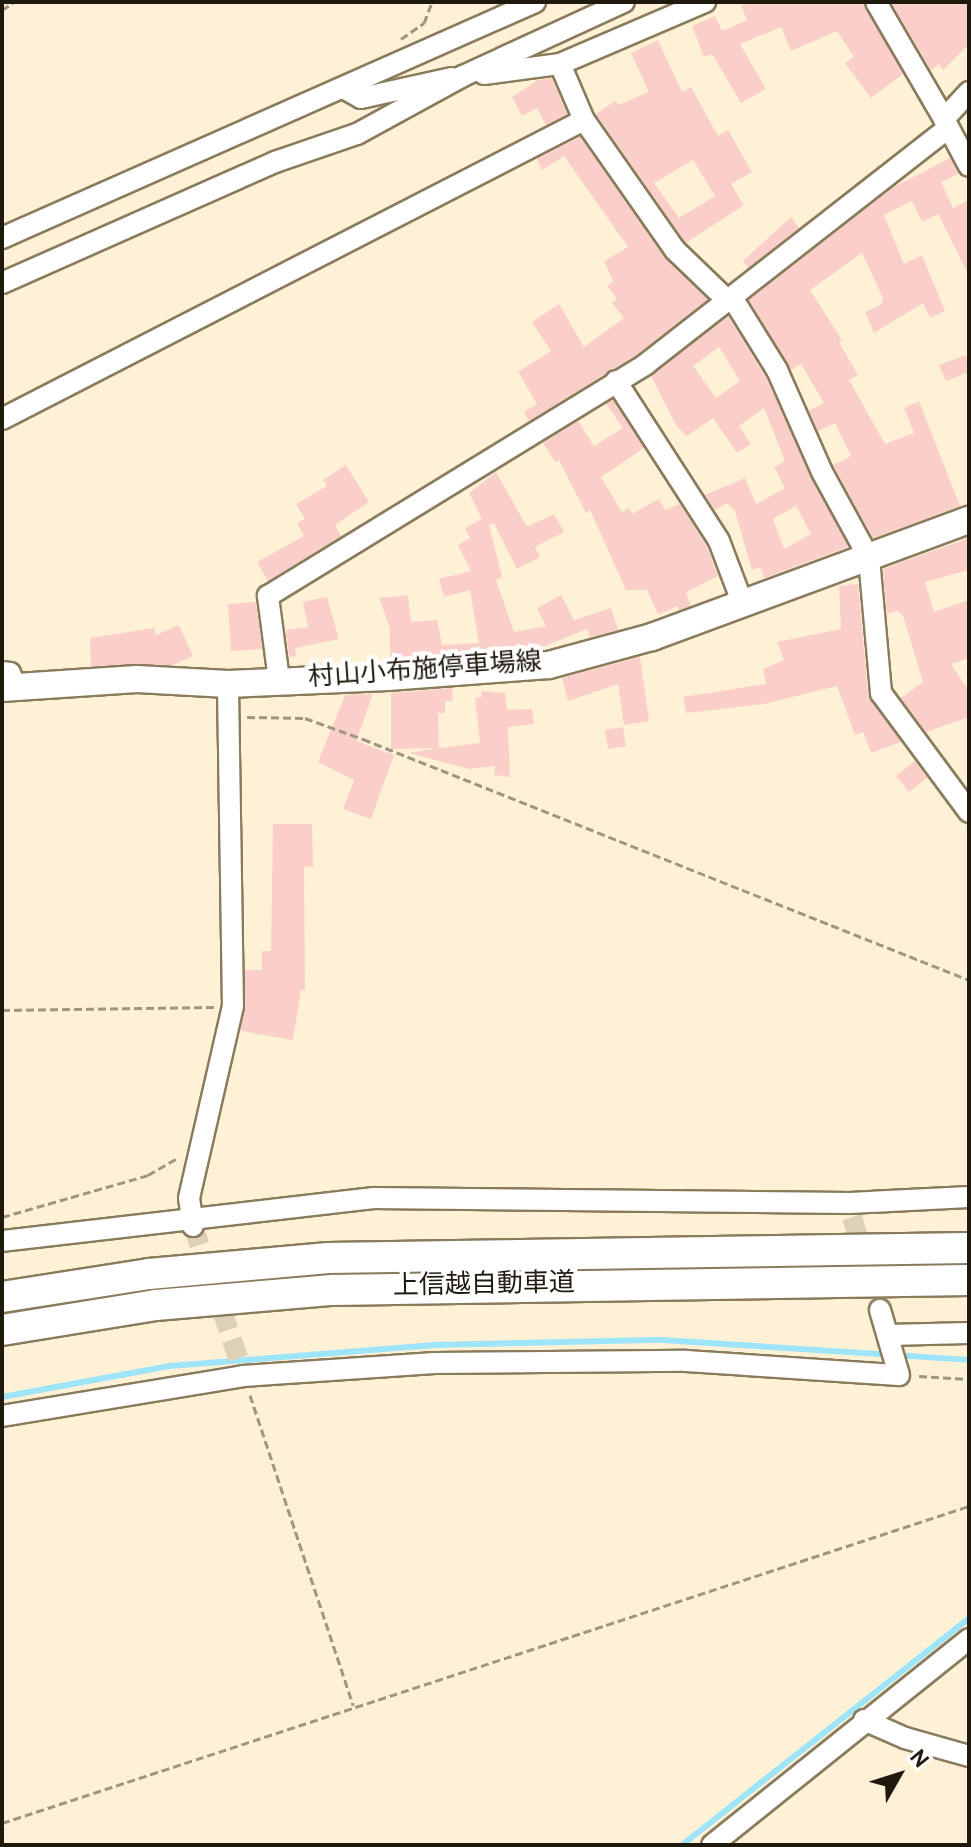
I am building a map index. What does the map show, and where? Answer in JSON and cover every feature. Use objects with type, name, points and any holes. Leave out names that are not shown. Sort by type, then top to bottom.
[{"type":"highway","name":"上信越自動車道","points":[[2,1297],[149,1274],[328,1258],[969,1248]]},
{"type":"highway","name":"上信越自動車道","points":[[2,1330],[156,1305],[346,1289],[969,1280]]},
{"type":"main road","name":"村山小布施停車場線","points":[[7,683],[137,679],[228,684],[497,672],[549,665],[652,637],[969,520]]},
{"type":"street","points":[[2,238],[345,89],[535,2]]},
{"type":"street","points":[[2,283],[275,162],[357,134],[463,76],[624,2]]},
{"type":"street","points":[[345,89],[361,98],[411,83],[560,64],[705,2]]},
{"type":"street","points":[[876,2],[969,166]]},
{"type":"street","points":[[560,64],[584,120],[675,250],[731,300],[777,370],[822,472],[869,558],[881,693],[969,812]]},
{"type":"street","points":[[279,680],[268,596],[616,381],[731,300],[946,123],[969,92]]},
{"type":"street","points":[[2,419],[584,120]]},
{"type":"street","points":[[616,381],[719,541],[742,602]]},
{"type":"street","points":[[192,1221],[200,1142],[233,1006],[228,684]]},
{"type":"street","points":[[2,1241],[373,1198],[851,1210],[969,1197]]},
{"type":"street","points":[[2,1416],[242,1371],[435,1363],[671,1361],[899,1375],[880,1310]]},
{"type":"street","points":[[888,1335],[969,1333]]},
{"type":"street","points":[[712,1845],[864,1720],[969,1639]]},
{"type":"street","points":[[864,1720],[905,1738],[969,1756]]},
{"type":"path","points":[[2,10],[14,2]]},
{"type":"path","points":[[227,716],[305,718],[348,733],[969,980]]},
{"type":"path","points":[[2,1010],[233,1006]]},
{"type":"path","points":[[2,1217],[148,1175],[200,1142]]},
{"type":"path","points":[[242,1371],[353,1705]]},
{"type":"path","points":[[899,1375],[969,1379]]},
{"type":"path","points":[[2,1823],[353,1705],[969,1506]]},
{"type":"building","points":[[751,2],[863,2],[903,74],[871,98],[845,63],[854,57],[837,31],[791,51],[781,27],[740,44],[766,89],[741,103],[712,54],[704,57],[692,26],[715,16],[722,31],[747,20],[741,6]]},
{"type":"building","points":[[891,2],[969,2],[969,44],[943,70],[939,64],[931,70]]},
{"type":"building","points":[[658,40],[682,92],[691,87],[718,136],[728,130],[752,172],[731,184],[744,205],[686,243],[596,114],[615,101],[618,105],[649,92],[631,53]],"holes":[[[693,160],[715,196],[679,218],[654,183]]]},
{"type":"building","points":[[552,78],[567,114],[546,125],[537,108],[522,116],[512,97],[538,80]]},
{"type":"building","points":[[580,137],[664,257],[708,299],[639,353],[529,421],[524,412],[537,404],[518,372],[551,351],[532,322],[559,304],[584,347],[624,318],[612,303],[617,299],[607,286],[613,281],[604,261],[628,247],[564,156],[542,170],[537,159]]},
{"type":"building","points":[[950,158],[958,174],[941,182],[953,208],[969,200],[969,276],[938,214],[922,222],[912,201],[884,215],[904,264],[922,255],[945,311],[930,318],[923,303],[874,333],[865,312],[881,305],[883,298],[862,253],[810,290],[842,340],[839,342],[858,375],[849,380],[885,444],[914,433],[904,408],[919,401],[960,506],[873,538],[833,465],[851,456],[835,423],[818,431],[809,410],[824,403],[801,364],[791,370],[749,300],[894,187]]},
{"type":"building","points":[[791,217],[799,228],[748,268],[743,261]]},
{"type":"building","points":[[728,316],[765,376],[848,547],[764,578],[760,567],[752,570],[735,511],[727,503],[715,510],[705,495],[745,478],[756,504],[785,488],[774,467],[785,461],[764,408],[739,426],[751,444],[737,453],[713,418],[687,436],[677,427],[651,376]],"holes":[[[719,347],[740,381],[716,398],[693,366]],[[796,506],[811,534],[784,549],[773,519]]]},
{"type":"building","points":[[966,355],[969,372],[946,381],[939,365]]},
{"type":"building","points":[[613,400],[644,448],[601,477],[622,512],[629,508],[632,514],[659,499],[665,510],[680,504],[707,547],[718,576],[686,592],[691,606],[679,610],[677,606],[658,615],[647,590],[626,590],[590,510],[586,513],[559,460],[555,462],[543,443],[578,421],[594,446],[623,428],[606,404]]},
{"type":"building","points":[[346,465],[369,502],[335,525],[341,536],[268,581],[257,562],[304,536],[297,523],[305,519],[296,504],[327,486],[323,480]]},
{"type":"building","points":[[496,472],[527,527],[554,514],[564,532],[535,547],[540,557],[517,569],[494,523],[489,524],[502,577],[496,580],[514,632],[546,626],[537,608],[561,595],[574,620],[611,608],[618,630],[590,637],[587,629],[535,650],[390,660],[390,628],[379,598],[408,595],[411,622],[437,620],[442,645],[479,643],[470,590],[444,597],[439,579],[471,571],[458,545],[470,538],[465,528],[482,519],[469,493]]},
{"type":"building","points":[[969,538],[969,570],[925,582],[934,612],[969,600],[969,658],[951,664],[969,691],[969,717],[926,732],[901,698],[923,682],[903,616],[898,611],[887,614],[883,569]]},
{"type":"building","points":[[858,584],[868,695],[901,742],[871,753],[863,732],[855,735],[837,686],[764,704],[686,713],[683,697],[766,684],[763,669],[784,660],[777,642],[841,629],[839,586]]},
{"type":"building","points":[[327,597],[339,639],[295,648],[296,656],[289,657],[286,630],[308,627],[303,602]]},
{"type":"building","points":[[256,602],[262,649],[231,651],[228,604]]},
{"type":"building","points":[[179,625],[193,656],[173,665],[91,666],[90,638],[154,628],[156,635]]},
{"type":"building","points":[[640,657],[649,721],[624,725],[618,684],[568,701],[562,678]]},
{"type":"building","points":[[452,688],[453,701],[445,701],[445,713],[438,713],[439,748],[480,743],[475,698],[482,697],[481,691],[505,693],[507,710],[532,709],[534,724],[508,727],[510,777],[494,775],[495,766],[469,769],[409,753],[438,748],[391,749],[391,693]]},
{"type":"building","points":[[373,694],[356,741],[394,755],[371,819],[343,809],[354,780],[318,762],[345,695]]},
{"type":"building","points":[[623,727],[626,746],[608,749],[605,730]]},
{"type":"building","points":[[915,761],[927,778],[909,792],[896,776]]},
{"type":"building","points":[[273,824],[312,824],[313,867],[304,866],[305,990],[301,990],[293,1040],[241,1031],[245,970],[262,970],[262,951],[271,951]]},
{"type":"waterway","points":[[2,1397],[169,1366],[435,1345],[662,1340],[969,1360]]},
{"type":"waterway","points":[[682,1845],[969,1618]]},
{"type":"tunnel","points":[[852,1217],[880,1310]]},
{"type":"tunnel","points":[[193,1226],[241,1366]]}]
